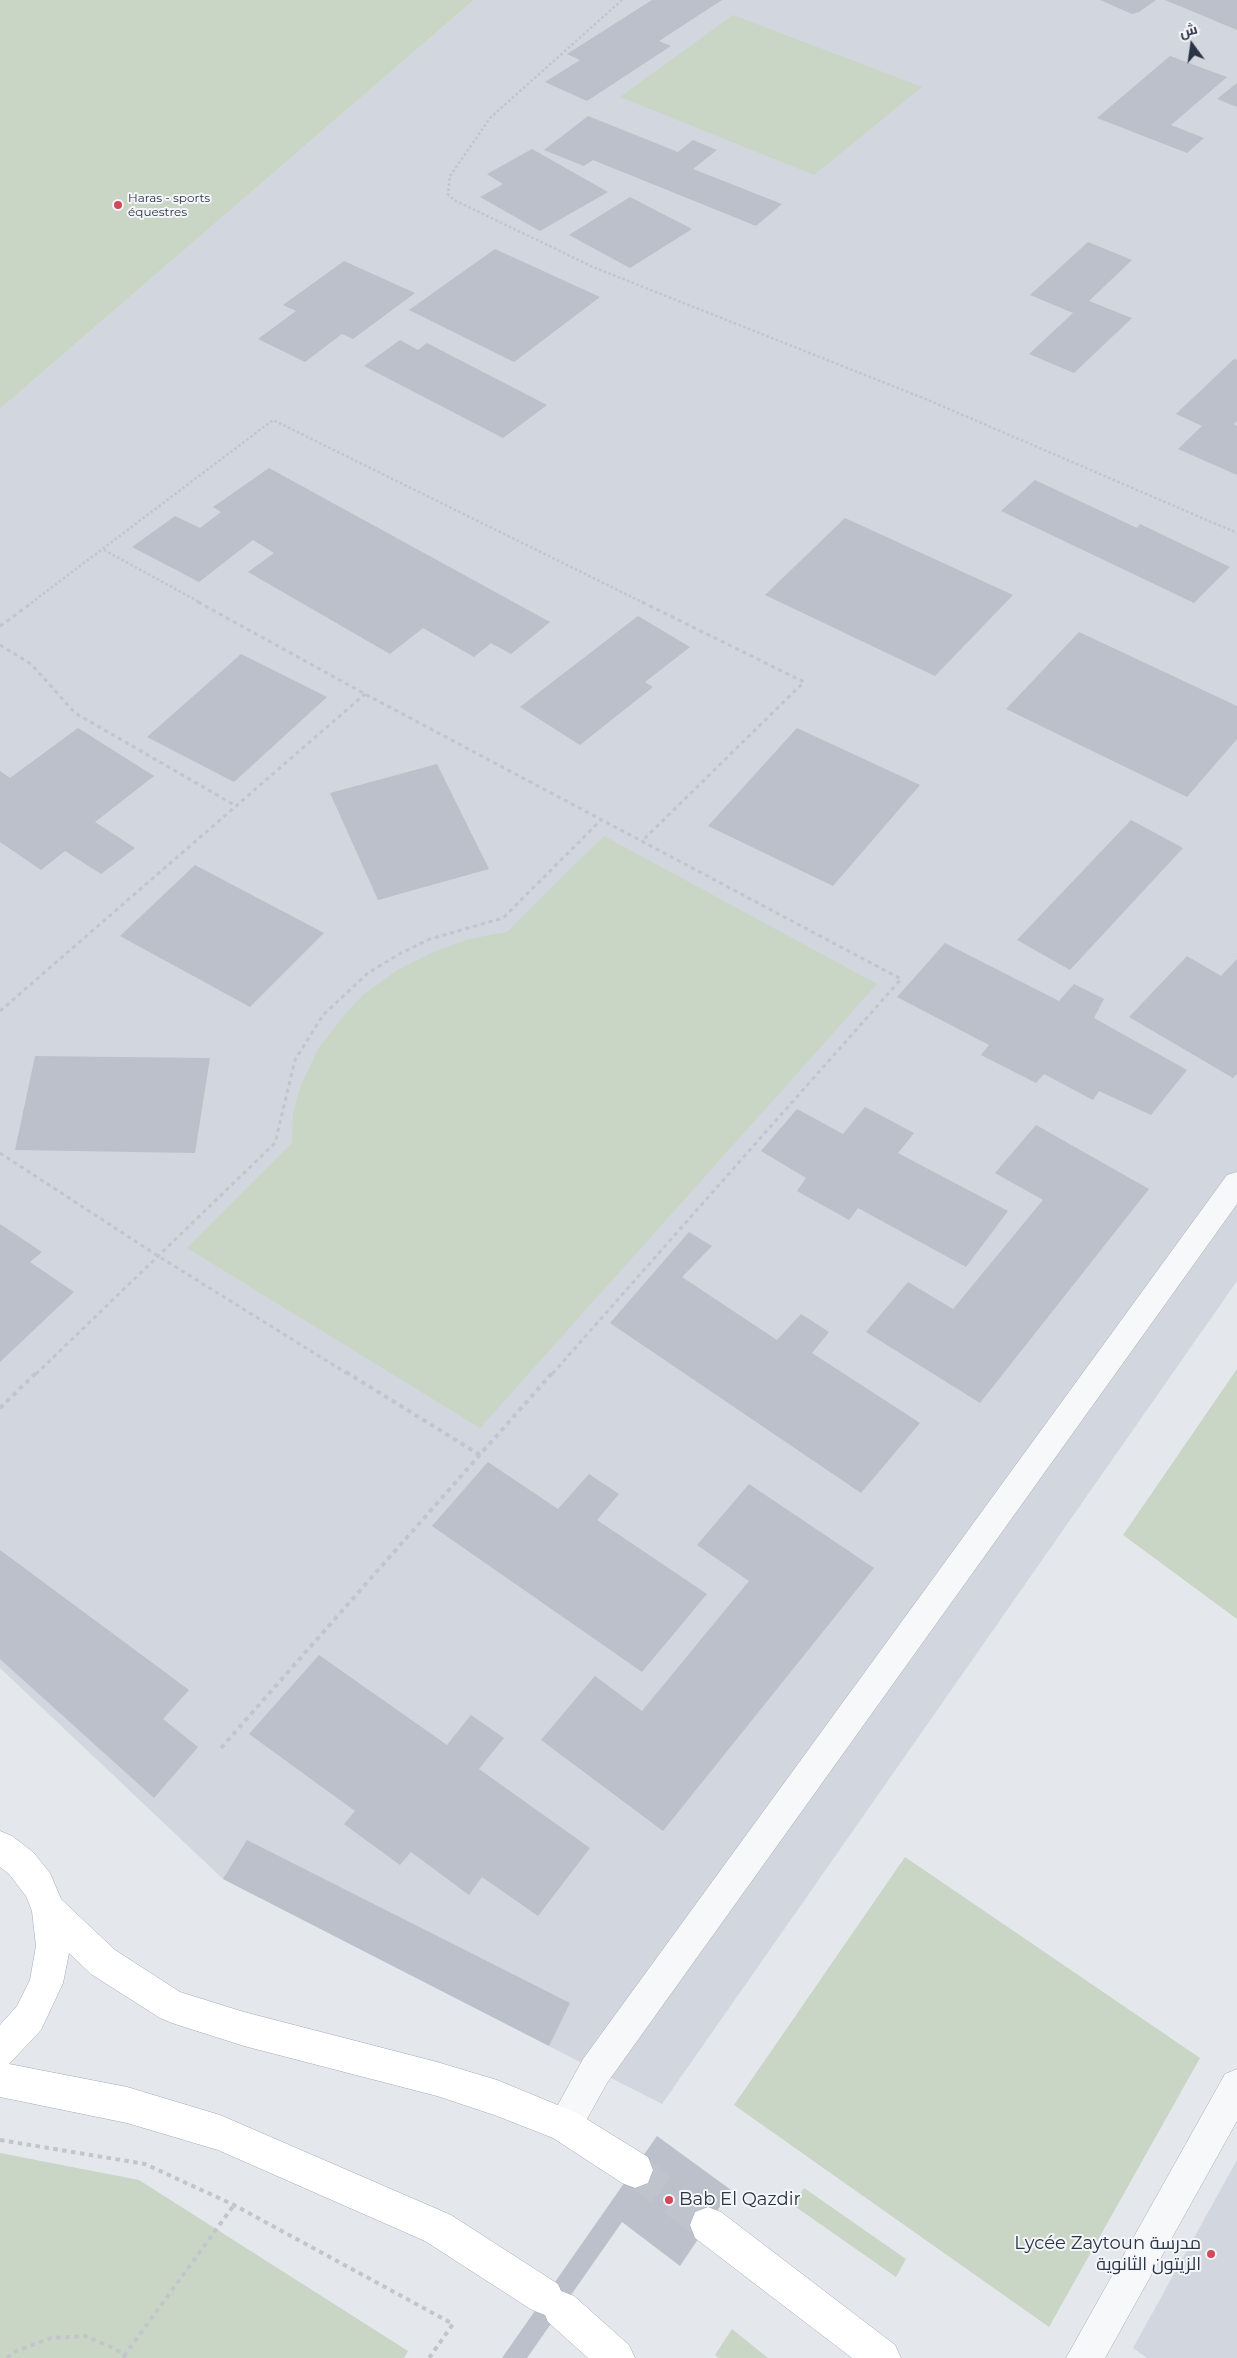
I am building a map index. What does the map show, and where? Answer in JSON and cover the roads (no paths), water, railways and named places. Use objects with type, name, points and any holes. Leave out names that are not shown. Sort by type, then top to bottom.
[{"type":"main road","points":[[0,1847],[21,1863],[38,1885],[49,1911],[53,1946],[46,1983],[29,2018],[0,2051]]},
{"type":"main road","points":[[49,1911],[103,1962],[172,2006],[244,2030],[437,2079],[497,2098],[564,2125],[635,2170]]},
{"type":"main road","points":[[0,2080],[127,2105],[220,2133],[438,2228],[553,2303],[616,2358]]},
{"type":"main road","points":[[708,2225],[882,2358]]},
{"type":"street","points":[[564,2125],[595,2071],[1237,1183]]},
{"type":"street","points":[[1085,2358],[1237,2086]]},
{"type":"tunnel","points":[[635,2170],[708,2225]]},
{"type":"place","name":"Haras - sports équestres","points":[[118,205]]},
{"type":"place","name":"Bab El Qazdir","points":[[669,2200]]},
{"type":"place","name":"Lycée Zaytoun مدرسة الزيتون الثانوية","points":[[1211,2254]]}]
